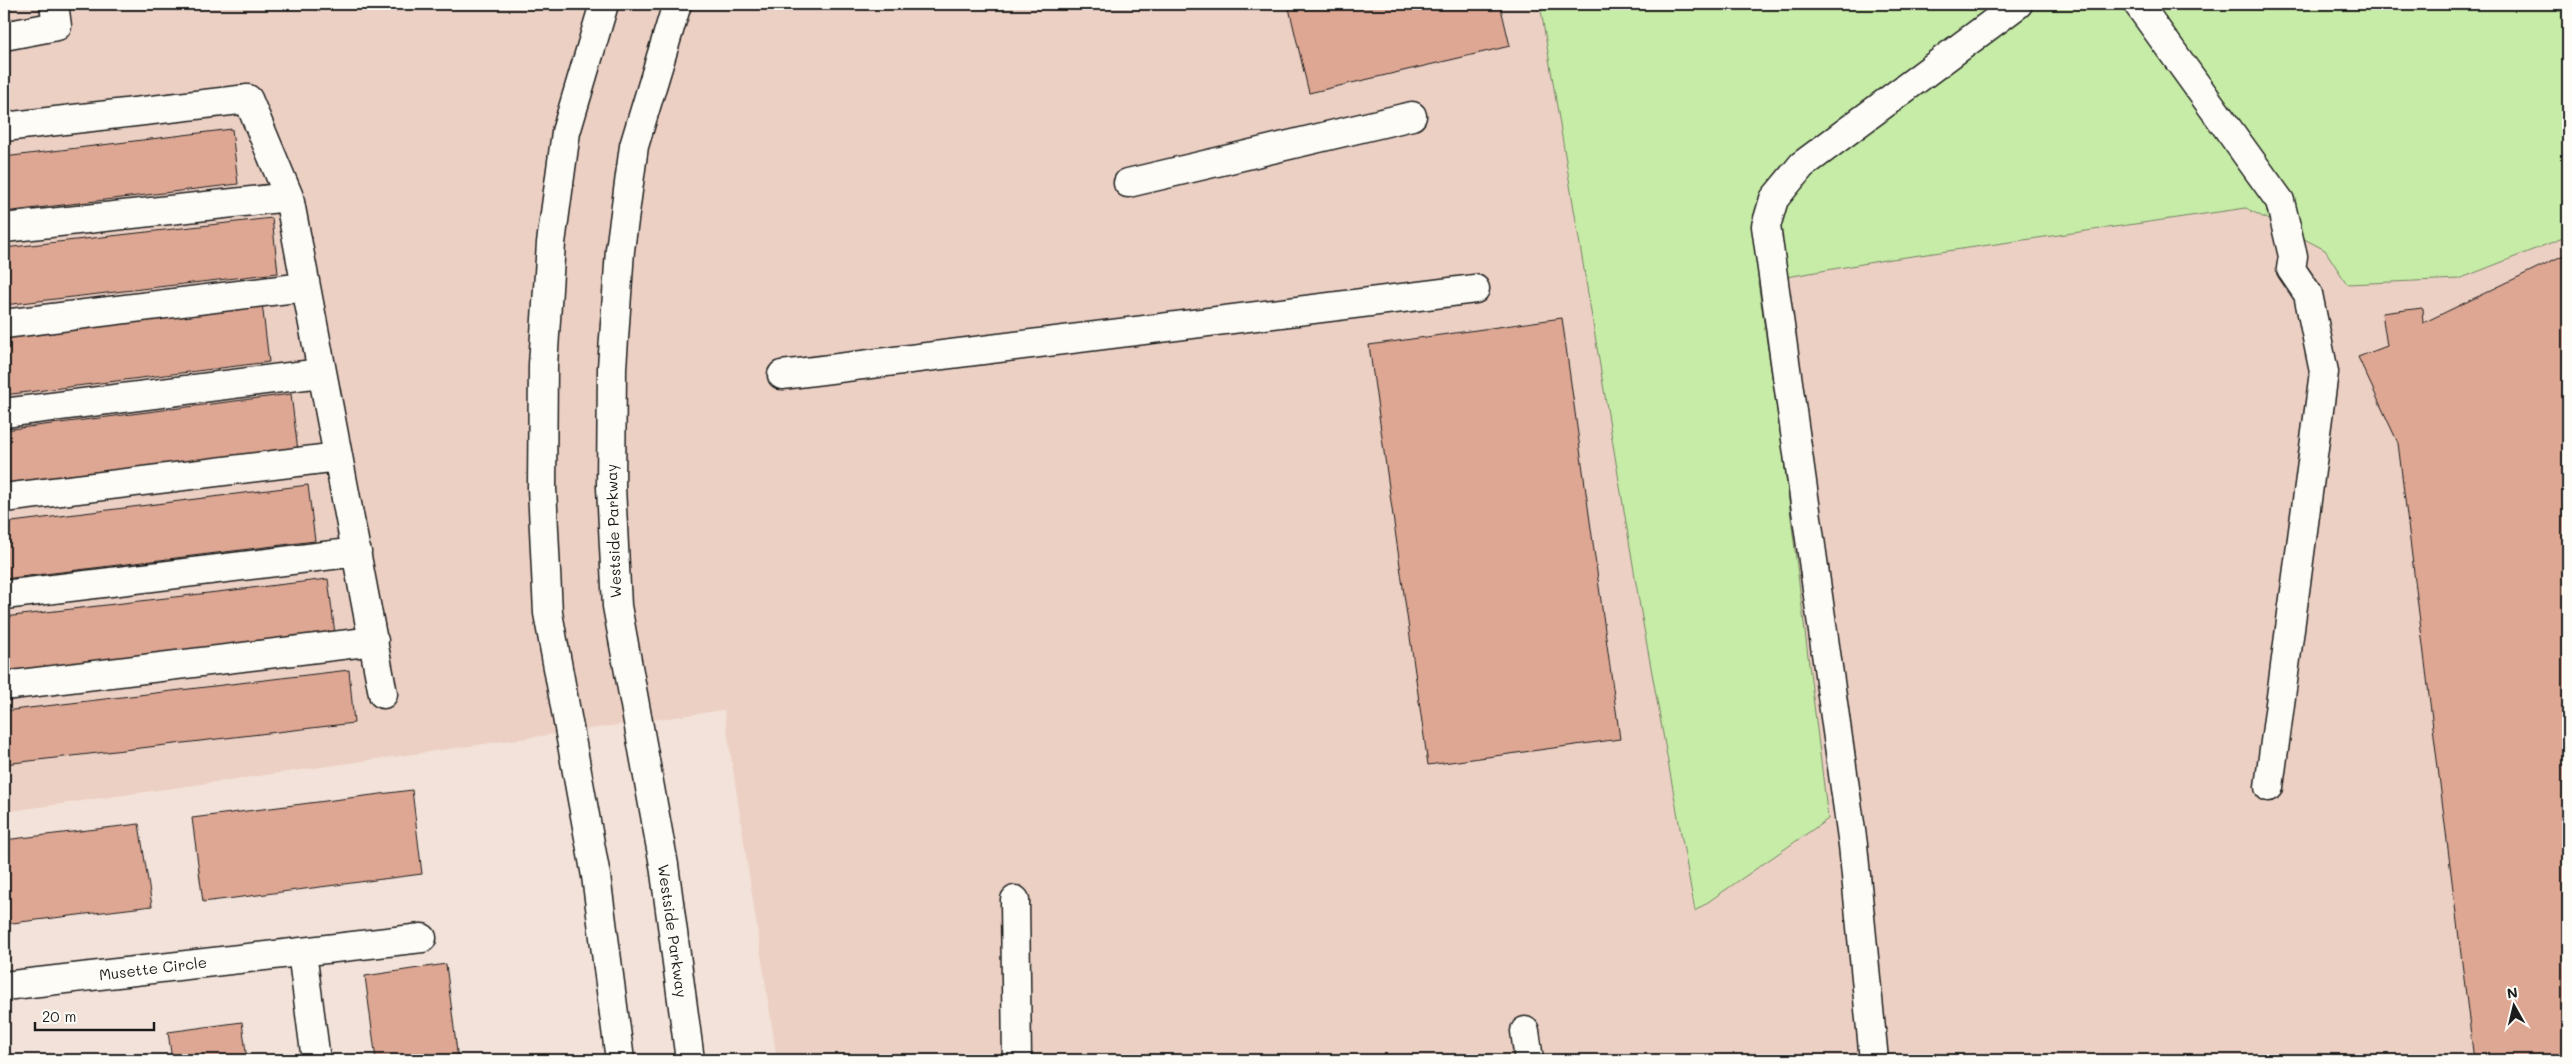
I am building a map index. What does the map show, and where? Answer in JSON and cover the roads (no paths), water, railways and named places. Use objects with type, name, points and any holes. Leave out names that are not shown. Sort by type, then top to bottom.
[{"type":"main road","points":[[4,36],[57,26],[54,4]]},
{"type":"main road","points":[[604,4],[566,132],[552,233],[543,365],[542,488],[548,613],[596,876],[620,1060]]},
{"type":"main road","name":"Westside Parkway","points":[[677,4],[632,156],[620,250],[613,348],[611,487],[617,606],[664,865],[690,1060]]},
{"type":"main road","points":[[1874,1060],[1853,845],[1766,226],[1774,199],[1802,166],[2018,4]]},
{"type":"main road","points":[[2138,4],[2280,201],[2293,256],[2291,269],[2308,294],[2324,372],[2269,787]]},
{"type":"main road","points":[[4,127],[248,99],[289,197],[304,287],[383,694]]},
{"type":"main road","points":[[1128,183],[1412,116]]},
{"type":"main road","points":[[4,228],[289,197]]},
{"type":"main road","points":[[4,324],[304,287]]},
{"type":"main road","points":[[782,375],[1475,289]]},
{"type":"main road","points":[[4,413],[322,374]]},
{"type":"main road","points":[[4,498],[338,457]]},
{"type":"main road","points":[[4,595],[356,552]]},
{"type":"main road","points":[[4,686],[374,641]]},
{"type":"main road","points":[[1016,900],[1017,1060]]},
{"type":"main road","name":"Musette Circle","points":[[4,986],[422,938]]},
{"type":"main road","points":[[302,952],[316,1060]]},
{"type":"main road","points":[[1525,1031],[1529,1060]]}]
